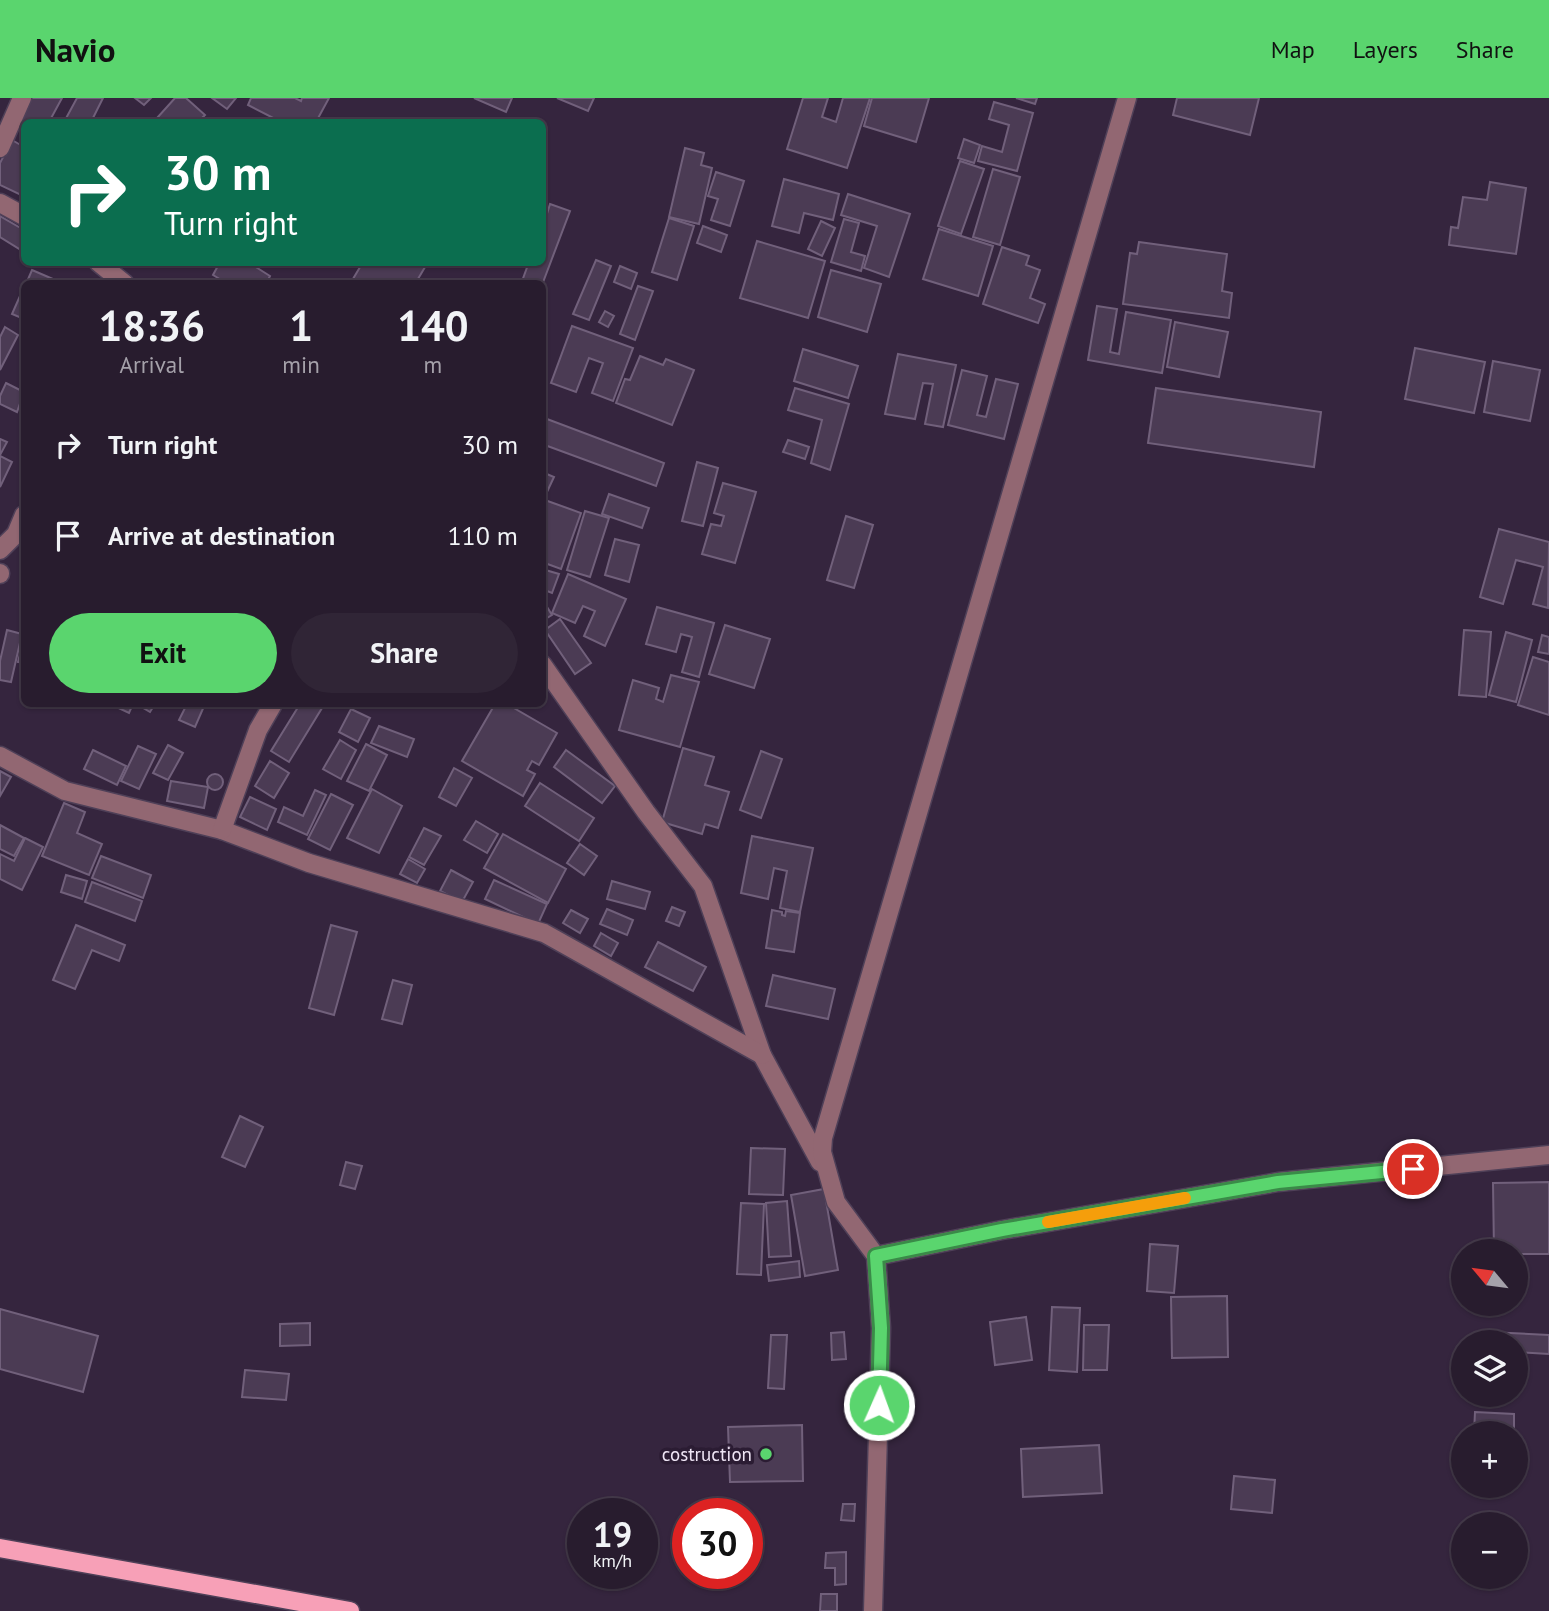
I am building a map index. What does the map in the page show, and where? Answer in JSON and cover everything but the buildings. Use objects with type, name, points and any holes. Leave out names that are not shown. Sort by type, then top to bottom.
[{"type":"main road","points":[[0,1548],[350,1611]]},
{"type":"street","points":[[0,148],[22,98]]},
{"type":"street","points":[[873,1611],[881,1328],[876,1256],[836,1202],[822,1152],[823,1138],[1127,98]]},
{"type":"street","points":[[0,204],[21,214]]},
{"type":"street","points":[[103,266],[120,280]]},
{"type":"street","points":[[0,550],[16,534],[21,522]]},
{"type":"street","points":[[546,670],[703,886],[762,1055],[829,1177]]},
{"type":"street","points":[[222,830],[258,730],[271,707]]},
{"type":"street","points":[[0,755],[65,791],[222,830],[309,863],[544,933],[762,1055]]},
{"type":"street","points":[[876,1256],[1002,1230],[1278,1182],[1549,1155]]},
{"type":"slow traffic","points":[[1048,1222],[1185,1198]]},
{"type":"place","name":"costruction","points":[[766,1454]]},
{"type":"route","points":[[879,1405],[881,1328],[876,1256],[1002,1230],[1278,1182],[1413,1169]]}]
